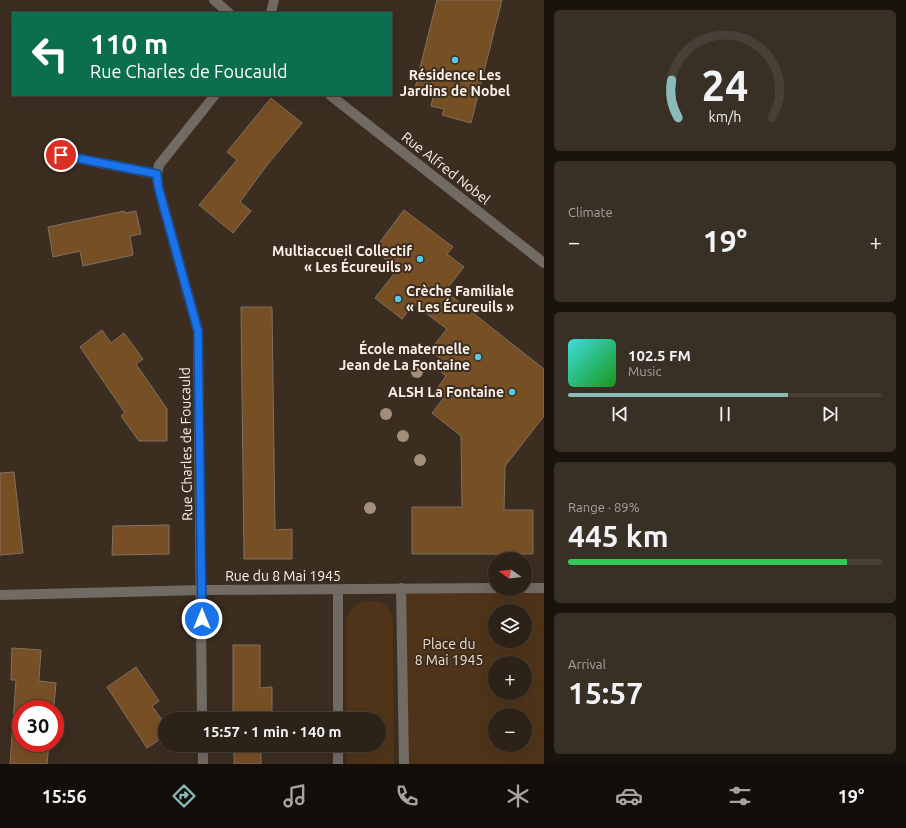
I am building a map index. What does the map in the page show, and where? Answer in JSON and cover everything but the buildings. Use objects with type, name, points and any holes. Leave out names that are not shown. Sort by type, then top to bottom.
[{"type":"street","points":[[214,0],[228,12]]},
{"type":"street","points":[[271,12],[274,0]]},
{"type":"street","points":[[61,155],[157,174],[159,165],[167,154],[214,96]]},
{"type":"street","name":"Rue Alfred Nobel","points":[[331,96],[544,263]]},
{"type":"street","name":"Rue Charles de Foucauld","points":[[157,174],[158,186],[198,331],[202,590],[202,712]]},
{"type":"street","points":[[401,588],[404,764]]},
{"type":"street","name":"Rue du 8 Mai 1945","points":[[0,595],[202,590],[488,588]]},
{"type":"street","points":[[532,588],[544,588]]},
{"type":"street","points":[[338,590],[338,712]]},
{"type":"street","points":[[203,752],[203,764]]},
{"type":"street","points":[[338,752],[338,764]]},
{"type":"green space","name":"Place du 8 Mai 1945","points":[[401,588],[488,589],[488,596],[532,596],[532,589],[544,588],[544,764],[404,764]]},
{"type":"green space","points":[[366,601],[384,604],[389,610],[393,620],[394,764],[347,764],[346,752],[386,752],[386,712],[346,712],[346,622],[353,608]]},
{"type":"place","name":"Résidence Les Jardins de Nobel","points":[[455,60]]},
{"type":"place","name":"Multiaccueil Collectif « Les Écureuils »","points":[[420,259]]},
{"type":"place","name":"Crèche Familiale « Les Écureuils »","points":[[398,299]]},
{"type":"place","name":"École maternelle Jean de La Fontaine","points":[[478,357]]},
{"type":"place","name":"ALSH La Fontaine","points":[[512,392]]},
{"type":"route","points":[[61,155],[157,174],[158,186],[198,331],[202,619]]}]
